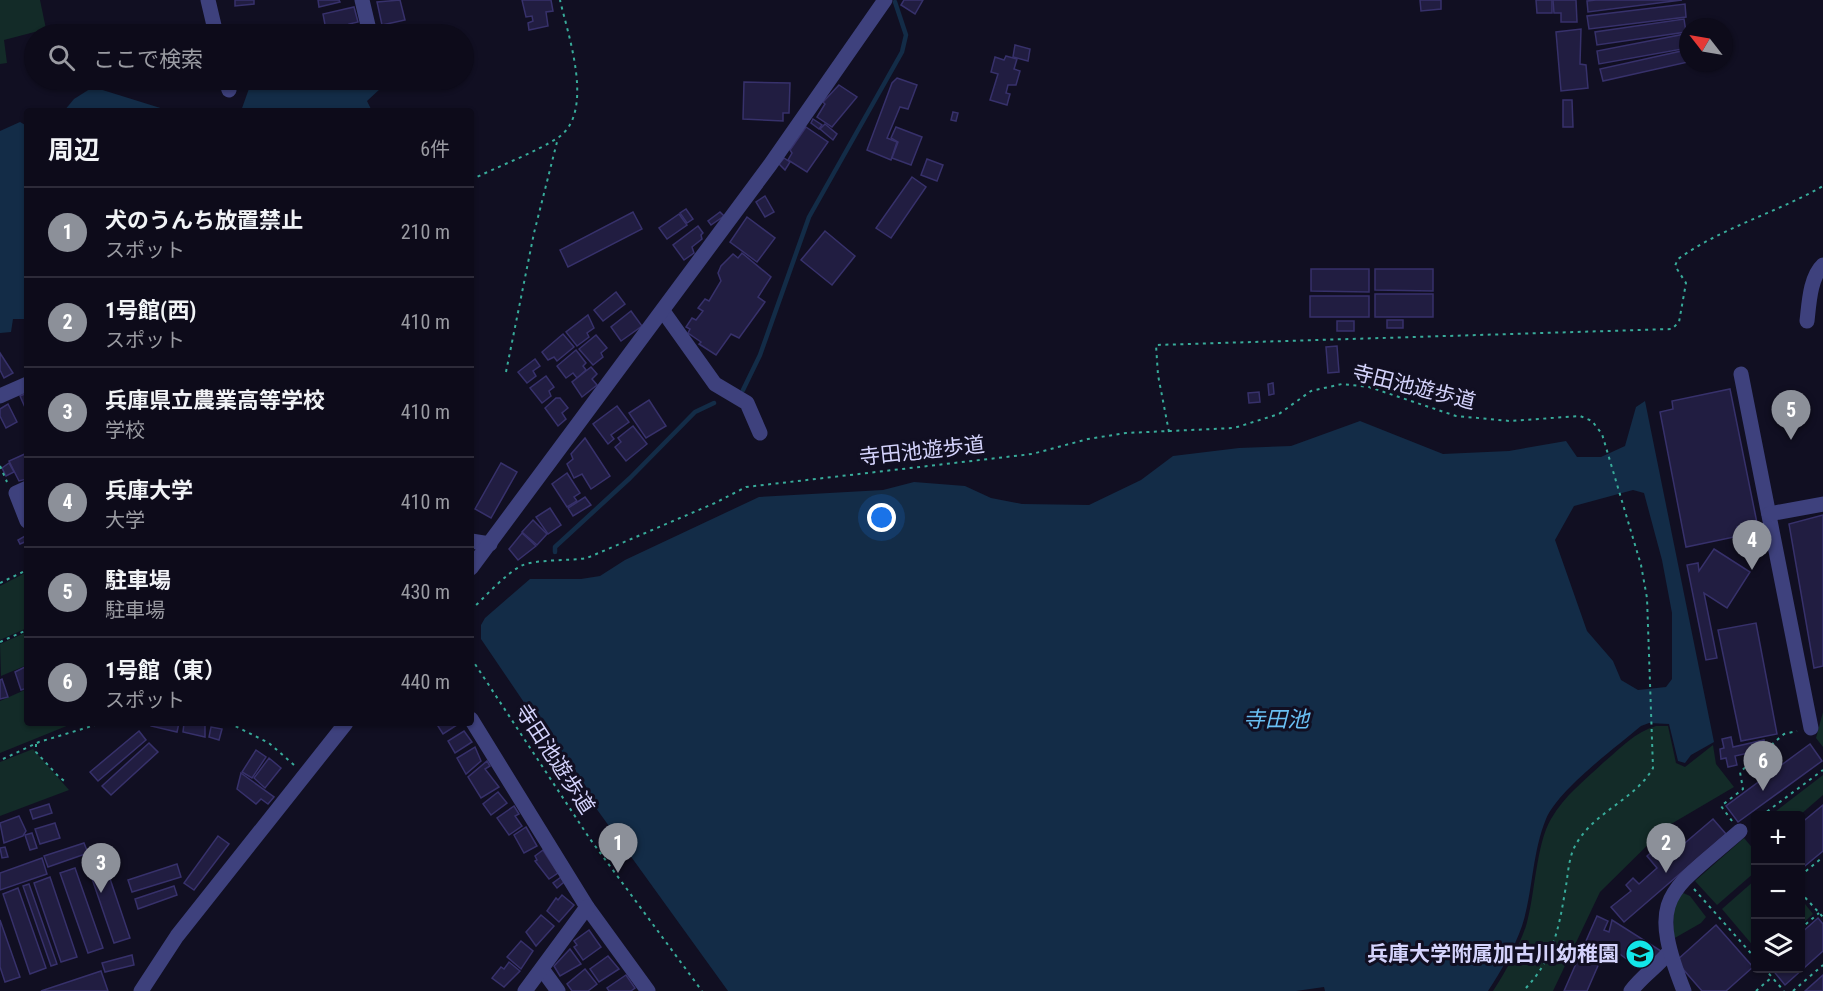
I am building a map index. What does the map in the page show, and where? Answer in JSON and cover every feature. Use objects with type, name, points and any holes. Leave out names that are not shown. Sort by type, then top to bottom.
[{"type":"street","points":[[208,0],[214,24]]},
{"type":"street","points":[[362,0],[368,24]]},
{"type":"street","points":[[474,564],[770,165],[885,0]]},
{"type":"street","points":[[1807,321],[1818,269],[1823,265]]},
{"type":"street","points":[[663,311],[715,384],[747,403],[760,433]]},
{"type":"street","points":[[1741,374],[1811,728]]},
{"type":"street","points":[[0,396],[24,385]]},
{"type":"street","points":[[24,489],[16,493],[24,513]]},
{"type":"street","points":[[1769,514],[1823,504]]},
{"type":"street","points":[[474,541],[490,544]]},
{"type":"street","points":[[474,724],[587,907],[648,991]]},
{"type":"street","points":[[141,991],[177,936],[344,726]]},
{"type":"street","points":[[1684,991],[1669,952],[1664,915],[1670,898],[1685,879],[1740,831]]},
{"type":"street","points":[[525,991],[587,907]]},
{"type":"street","points":[[1631,991],[1640,979],[1655,970],[1669,952]]},
{"type":"street","points":[[542,969],[558,991]]},
{"type":"path","points":[[506,372],[534,232],[559,137],[576,108],[577,83],[560,0]]},
{"type":"path","points":[[474,179],[559,137]]},
{"type":"path","points":[[1169,432],[1158,375],[1156,345],[1672,329],[1679,322],[1686,283],[1675,266],[1678,259],[1736,224],[1796,201],[1823,186]]},
{"type":"path","name":"寺田池遊歩道","points":[[474,607],[520,566],[532,562],[565,562],[587,558],[746,486],[1032,454],[1088,439],[1126,433],[1234,428],[1279,414],[1311,391],[1342,384],[1369,387],[1456,416],[1510,421],[1580,416],[1596,426],[1605,445],[1641,565],[1647,597],[1653,768],[1648,776],[1592,824],[1574,848],[1557,938],[1545,962],[1523,991]]},
{"type":"path","points":[[0,583],[24,571]]},
{"type":"path","points":[[0,642],[24,631]]},
{"type":"path","name":"寺田池遊歩道","points":[[474,663],[590,839],[702,991]]},
{"type":"path","points":[[3,759],[36,744],[93,726]]},
{"type":"path","points":[[235,726],[269,743],[305,775]]},
{"type":"path","points":[[1740,831],[1721,806],[1743,789],[1740,772],[1784,734],[1811,728]]},
{"type":"path","points":[[36,744],[36,752],[67,783]]},
{"type":"path","points":[[1768,811],[1823,770]]},
{"type":"path","points":[[1805,872],[1823,856]]},
{"type":"path","points":[[1685,879],[1751,954]]},
{"type":"path","points":[[1805,898],[1823,917]]},
{"type":"path","points":[[1805,925],[1819,913]]},
{"type":"path","points":[[1793,991],[1823,965]]},
{"type":"path","points":[[1768,973],[1784,991]]},
{"type":"path","points":[[1756,991],[1772,977]]},
{"type":"green space","points":[[0,0],[40,0],[45,24],[24,24],[24,35],[4,40],[7,63],[0,64]]},
{"type":"green space","points":[[24,574],[24,629],[0,640],[0,586]]},
{"type":"green space","points":[[24,633],[24,666],[1,676],[0,644]]},
{"type":"green space","points":[[24,690],[24,726],[67,726],[0,753],[0,701]]},
{"type":"green space","points":[[1823,712],[1823,747],[1816,738]]},
{"type":"green space","points":[[1656,726],[1668,726],[1676,763],[1685,767],[1713,745],[1716,764],[1734,787],[1666,827],[1600,892],[1553,991],[1493,991],[1511,960],[1526,926],[1542,842],[1551,819],[1568,796],[1622,746],[1635,736]]},
{"type":"green space","points":[[33,749],[69,790],[0,816],[0,762]]},
{"type":"green space","points":[[1823,775],[1823,795],[1805,811],[1776,811]]},
{"type":"green space","points":[[1744,838],[1751,846],[1751,875],[1717,905],[1695,881]]},
{"type":"green space","points":[[1751,884],[1751,943],[1722,909]]},
{"type":"green space","points":[[1681,892],[1690,896],[1706,917],[1701,923],[1673,939],[1674,903]]},
{"type":"green space","points":[[1805,904],[1813,914],[1805,921]]},
{"type":"water","points":[[88,90],[103,90],[160,108],[66,108],[74,99]]},
{"type":"water","points":[[248,90],[379,90],[367,101],[370,108],[242,108]]},
{"type":"water","points":[[20,122],[24,124],[24,319],[13,319],[11,332],[0,333],[0,131]]},
{"type":"water","name":"寺田池","points":[[1645,401],[1714,742],[1691,755],[1685,763],[1678,761],[1669,724],[1649,723],[1641,726],[1603,757],[1563,795],[1553,807],[1541,832],[1526,913],[1519,935],[1488,991],[1325,991],[1324,987],[1296,991],[728,991],[588,797],[481,639],[481,625],[485,618],[530,579],[581,579],[600,576],[625,560],[759,497],[883,490],[914,482],[965,486],[991,498],[1022,504],[1089,505],[1141,480],[1173,456],[1239,448],[1291,446],[1360,421],[1443,454],[1509,451],[1566,441],[1577,457],[1601,457],[1625,446],[1636,407]],"holes":[[[1633,490],[1644,493],[1662,560],[1672,613],[1672,679],[1666,687],[1638,690],[1621,680],[1613,661],[1587,631],[1555,540],[1574,506]]]},
{"type":"building","points":[[235,0],[254,0],[254,4],[235,6]]},
{"type":"building","points":[[318,0],[339,0],[340,2],[319,7]]},
{"type":"building","points":[[400,0],[405,20],[382,24],[377,2]]},
{"type":"building","points":[[522,0],[551,0],[553,11],[546,12],[548,26],[529,30],[528,23],[533,21],[532,16],[526,17]]},
{"type":"building","points":[[904,0],[923,0],[915,14],[901,5]]},
{"type":"building","points":[[1420,0],[1441,0],[1441,9],[1421,11]]},
{"type":"building","points":[[1536,0],[1552,0],[1552,13],[1537,13]]},
{"type":"building","points":[[1553,0],[1576,0],[1577,22],[1561,22],[1561,13],[1554,13]]},
{"type":"building","points":[[1596,0],[1682,0],[1588,12],[1587,1]]},
{"type":"building","points":[[1685,4],[1686,17],[1589,29],[1587,16]]},
{"type":"building","points":[[354,7],[358,22],[325,24],[323,14]]},
{"type":"building","points":[[1679,20],[1679,33],[1597,45],[1595,32]]},
{"type":"building","points":[[1581,29],[1580,64],[1586,65],[1588,88],[1561,91],[1556,32]]},
{"type":"building","points":[[1679,35],[1679,50],[1599,64],[1597,51]]},
{"type":"building","points":[[1015,45],[1030,49],[1028,61],[1013,57]]},
{"type":"building","points":[[1679,52],[1679,64],[1603,81],[1600,69]]},
{"type":"building","points":[[1006,56],[1017,59],[1014,69],[1020,71],[1016,85],[1008,85],[1006,93],[1010,94],[1007,105],[990,100],[998,74],[991,72],[995,57],[1004,60]]},
{"type":"building","points":[[897,78],[917,85],[908,109],[900,107],[887,138],[897,142],[891,160],[867,150],[892,83]]},
{"type":"building","points":[[744,82],[790,83],[789,113],[783,113],[783,121],[743,119]]},
{"type":"building","points":[[839,85],[857,97],[832,127],[817,117],[825,104],[823,102]]},
{"type":"building","points":[[1563,100],[1572,100],[1573,127],[1563,127]]},
{"type":"building","points":[[953,112],[958,113],[956,121],[951,120]]},
{"type":"building","points":[[813,119],[822,125],[819,129],[811,123]]},
{"type":"building","points":[[825,124],[837,134],[833,140],[820,129]]},
{"type":"building","points":[[806,127],[828,142],[807,172],[788,160],[792,153],[790,150]]},
{"type":"building","points":[[896,127],[922,137],[911,165],[892,158],[898,142],[891,138]]},
{"type":"building","points":[[784,158],[790,162],[785,170],[779,164]]},
{"type":"building","points":[[927,159],[943,165],[937,181],[921,175]]},
{"type":"building","points":[[912,177],[926,187],[891,238],[876,228]]},
{"type":"building","points":[[765,196],[774,212],[765,217],[756,202]]},
{"type":"building","points":[[686,209],[693,219],[687,223],[680,213]]},
{"type":"building","points":[[633,212],[642,229],[568,267],[560,250]]},
{"type":"building","points":[[720,212],[724,216],[711,225],[708,221]]},
{"type":"building","points":[[679,214],[687,225],[667,239],[659,228]]},
{"type":"building","points":[[747,217],[775,238],[757,262],[730,242]]},
{"type":"building","points":[[698,226],[703,233],[702,239],[692,247],[694,253],[684,260],[673,245]]},
{"type":"building","points":[[825,231],[855,256],[832,285],[801,260]]},
{"type":"building","points":[[742,253],[771,277],[758,297],[765,302],[739,338],[731,334],[716,355],[699,344],[701,342],[688,333],[690,329],[686,327],[692,318],[696,320],[703,311],[698,308],[705,299],[709,301],[721,281],[718,273],[721,266],[733,254],[738,258]]},
{"type":"building","points":[[1311,269],[1369,269],[1369,292],[1311,291]]},
{"type":"building","points":[[1375,269],[1433,269],[1433,291],[1375,290]]},
{"type":"building","points":[[616,292],[625,304],[603,321],[594,310]]},
{"type":"building","points":[[1375,294],[1433,294],[1433,317],[1375,317]]},
{"type":"building","points":[[1310,296],[1369,296],[1369,317],[1310,317]]},
{"type":"building","points":[[631,311],[642,326],[621,341],[611,327]]},
{"type":"building","points":[[588,315],[594,328],[587,333],[589,337],[577,346],[566,332]]},
{"type":"building","points":[[1387,320],[1403,320],[1403,328],[1387,328]]},
{"type":"building","points":[[1337,321],[1354,321],[1354,331],[1337,331]]},
{"type":"building","points":[[563,334],[574,347],[557,361],[554,357],[548,360],[542,352]]},
{"type":"building","points":[[596,335],[607,348],[601,353],[603,357],[593,365],[579,349]]},
{"type":"building","points":[[1337,346],[1339,372],[1328,373],[1326,347]]},
{"type":"building","points":[[576,350],[586,363],[583,366],[586,370],[577,378],[573,373],[566,378],[557,366]]},
{"type":"building","points":[[0,353],[13,373],[4,378],[0,370]]},
{"type":"building","points":[[535,359],[540,366],[533,371],[536,376],[527,383],[518,372]]},
{"type":"building","points":[[591,367],[597,374],[592,379],[597,385],[582,397],[572,382]]},
{"type":"building","points":[[546,376],[554,387],[549,391],[551,396],[542,403],[530,388]]},
{"type":"building","points":[[1273,383],[1274,394],[1269,395],[1268,384]]},
{"type":"building","points":[[1730,389],[1757,523],[1737,527],[1739,536],[1686,547],[1660,412],[1673,409],[1672,401]]},
{"type":"building","points":[[1259,392],[1260,402],[1249,403],[1248,393]]},
{"type":"building","points":[[556,398],[560,398],[568,408],[562,413],[566,419],[558,426],[545,408]]},
{"type":"building","points":[[649,400],[666,426],[646,438],[629,413]]},
{"type":"building","points":[[8,404],[17,422],[6,428],[0,416],[0,409]]},
{"type":"building","points":[[617,406],[629,422],[611,435],[614,439],[608,444],[593,424]]},
{"type":"building","points":[[633,426],[647,444],[626,461],[615,447],[621,442],[618,438]]},
{"type":"building","points":[[585,438],[610,476],[591,489],[582,474],[574,478],[567,464],[573,459],[571,454]]},
{"type":"building","points":[[24,454],[24,480],[19,481],[9,461]]},
{"type":"building","points":[[9,463],[14,472],[6,476],[2,468]]},
{"type":"building","points":[[501,463],[517,472],[491,518],[475,509]]},
{"type":"building","points":[[567,473],[580,493],[574,497],[577,501],[567,507],[552,484]]},
{"type":"building","points":[[585,497],[591,505],[573,516],[568,508]]},
{"type":"building","points":[[550,508],[561,525],[548,534],[536,517]]},
{"type":"building","points":[[1823,515],[1823,666],[1814,668],[1789,524]]},
{"type":"building","points":[[533,520],[547,534],[537,545],[522,532]]},
{"type":"building","points":[[522,533],[536,546],[518,560],[509,549]]},
{"type":"building","points":[[24,537],[24,542],[20,544],[18,540]]},
{"type":"building","points":[[1714,549],[1750,572],[1727,608],[1704,593],[1717,658],[1706,660],[1687,565],[1698,563],[1699,571]]},
{"type":"building","points":[[1756,623],[1777,734],[1741,741],[1718,630]]},
{"type":"building","points":[[24,668],[24,689],[21,690],[15,672]]},
{"type":"building","points":[[2,679],[8,697],[0,699],[0,680]]},
{"type":"building","points":[[151,726],[178,726],[177,732]]},
{"type":"building","points":[[184,726],[205,726],[205,737],[183,732]]},
{"type":"building","points":[[438,726],[455,726],[443,734]]},
{"type":"building","points":[[211,727],[222,729],[219,740],[209,737]]},
{"type":"building","points":[[139,731],[146,740],[98,781],[90,772]]},
{"type":"building","points":[[464,731],[472,742],[455,753],[448,741]]},
{"type":"building","points":[[1731,737],[1733,747],[1764,740],[1766,749],[1735,756],[1737,765],[1728,767],[1726,758],[1721,759],[1720,749],[1724,748],[1722,739]]},
{"type":"building","points":[[149,743],[158,752],[111,795],[102,786]]},
{"type":"building","points":[[1810,744],[1822,761],[1738,822],[1726,806],[1765,777],[1757,766],[1772,755],[1780,766]]},
{"type":"building","points":[[475,747],[481,761],[466,774],[457,758]]},
{"type":"building","points":[[256,750],[266,757],[252,778],[242,772]]},
{"type":"building","points":[[269,758],[281,768],[265,788],[254,778]]},
{"type":"building","points":[[487,761],[490,766],[485,769],[499,787],[481,798],[468,777]]},
{"type":"building","points":[[241,773],[274,797],[268,804],[261,799],[256,804],[237,789]]},
{"type":"building","points":[[498,792],[507,803],[491,815],[483,804]]},
{"type":"building","points":[[49,804],[52,813],[33,819],[30,810]]},
{"type":"building","points":[[1823,805],[1823,851],[1805,866],[1805,865],[1805,820]]},
{"type":"building","points":[[514,806],[519,814],[515,816],[522,826],[509,835],[497,818]]},
{"type":"building","points":[[19,816],[26,831],[23,836],[4,843],[0,823]]},
{"type":"building","points":[[1713,819],[1726,834],[1624,922],[1611,907],[1631,891],[1626,885],[1633,878],[1639,884],[1657,868],[1647,856],[1669,837],[1679,848]]},
{"type":"building","points":[[55,823],[60,838],[40,844],[35,829]]},
{"type":"building","points":[[526,827],[537,846],[524,853],[514,835]]},
{"type":"building","points":[[32,833],[37,848],[30,850],[25,835]]},
{"type":"building","points":[[218,836],[229,844],[194,890],[184,883]]},
{"type":"building","points":[[84,843],[88,853],[48,867],[44,856]]},
{"type":"building","points":[[5,847],[8,857],[2,858],[0,848]]},
{"type":"building","points":[[543,850],[558,873],[549,879],[535,861],[537,860],[535,856]]},
{"type":"building","points":[[42,858],[47,874],[0,890],[0,873]]},
{"type":"building","points":[[103,858],[130,938],[114,943],[87,864]]},
{"type":"building","points":[[177,864],[181,877],[132,892],[128,880]]},
{"type":"building","points":[[75,868],[103,948],[88,953],[60,873]]},
{"type":"building","points":[[50,877],[77,957],[61,962],[34,883]]},
{"type":"building","points":[[561,877],[564,882],[557,888],[553,883]]},
{"type":"building","points":[[29,884],[57,964],[51,966],[23,886]]},
{"type":"building","points":[[174,886],[177,895],[138,909],[135,899]]},
{"type":"building","points":[[18,888],[46,968],[30,974],[3,894]]},
{"type":"building","points":[[562,895],[574,905],[559,922],[547,911],[556,898],[558,900]]},
{"type":"building","points":[[541,915],[554,926],[536,946],[526,932]]},
{"type":"building","name":"兵庫大学附属加古川幼稚園","points":[[1597,916],[1608,921],[1604,930],[1609,932],[1612,920],[1661,951],[1649,970],[1637,962],[1635,965],[1607,945],[1587,991],[1564,991]]},
{"type":"building","points":[[1818,918],[1823,924],[1823,951],[1805,967],[1805,930]]},
{"type":"building","points":[[0,920],[20,977],[5,982],[0,967]]},
{"type":"building","points":[[1716,925],[1751,965],[1751,969],[1726,991],[1702,991],[1676,961]]},
{"type":"building","points":[[589,930],[601,947],[583,960],[574,947],[577,945],[574,941]]},
{"type":"building","points":[[521,941],[533,951],[521,969],[507,957]]},
{"type":"building","points":[[570,949],[581,964],[560,976],[554,966]]},
{"type":"building","points":[[132,955],[134,965],[105,972],[102,963]]},
{"type":"building","points":[[608,956],[619,969],[599,982],[590,969]]},
{"type":"building","points":[[509,962],[520,971],[504,987],[492,978],[501,967],[504,969]]},
{"type":"building","points":[[585,969],[597,984],[588,991],[572,991],[567,984]]},
{"type":"building","points":[[101,971],[108,991],[41,991]]},
{"type":"building","points":[[1775,973],[1798,973],[1785,985]]},
{"type":"building","points":[[626,975],[635,988],[631,991],[609,991],[607,988]]},
{"type":"building","points":[[1823,975],[1823,991],[1805,991]]},
{"type":"waterway","points":[[743,390],[760,355],[809,217],[902,52],[906,35],[895,2]]},
{"type":"waterway","points":[[555,552],[555,547],[630,478],[695,412],[714,403]]},
{"type":"place","name":"駐車場","points":[[1791,440]]},
{"type":"place","name":"兵庫大学","points":[[1752,570]]},
{"type":"place","name":"1号館（東）","points":[[1763,791]]},
{"type":"place","name":"犬のうんち放置禁止","points":[[618,873]]},
{"type":"place","name":"1号館(西)","points":[[1666,873]]},
{"type":"place","name":"兵庫県立農業高等学校","points":[[101,893]]},
{"type":"place","name":"兵庫大学附属加古川幼稚園","points":[[1640,954]]}]
